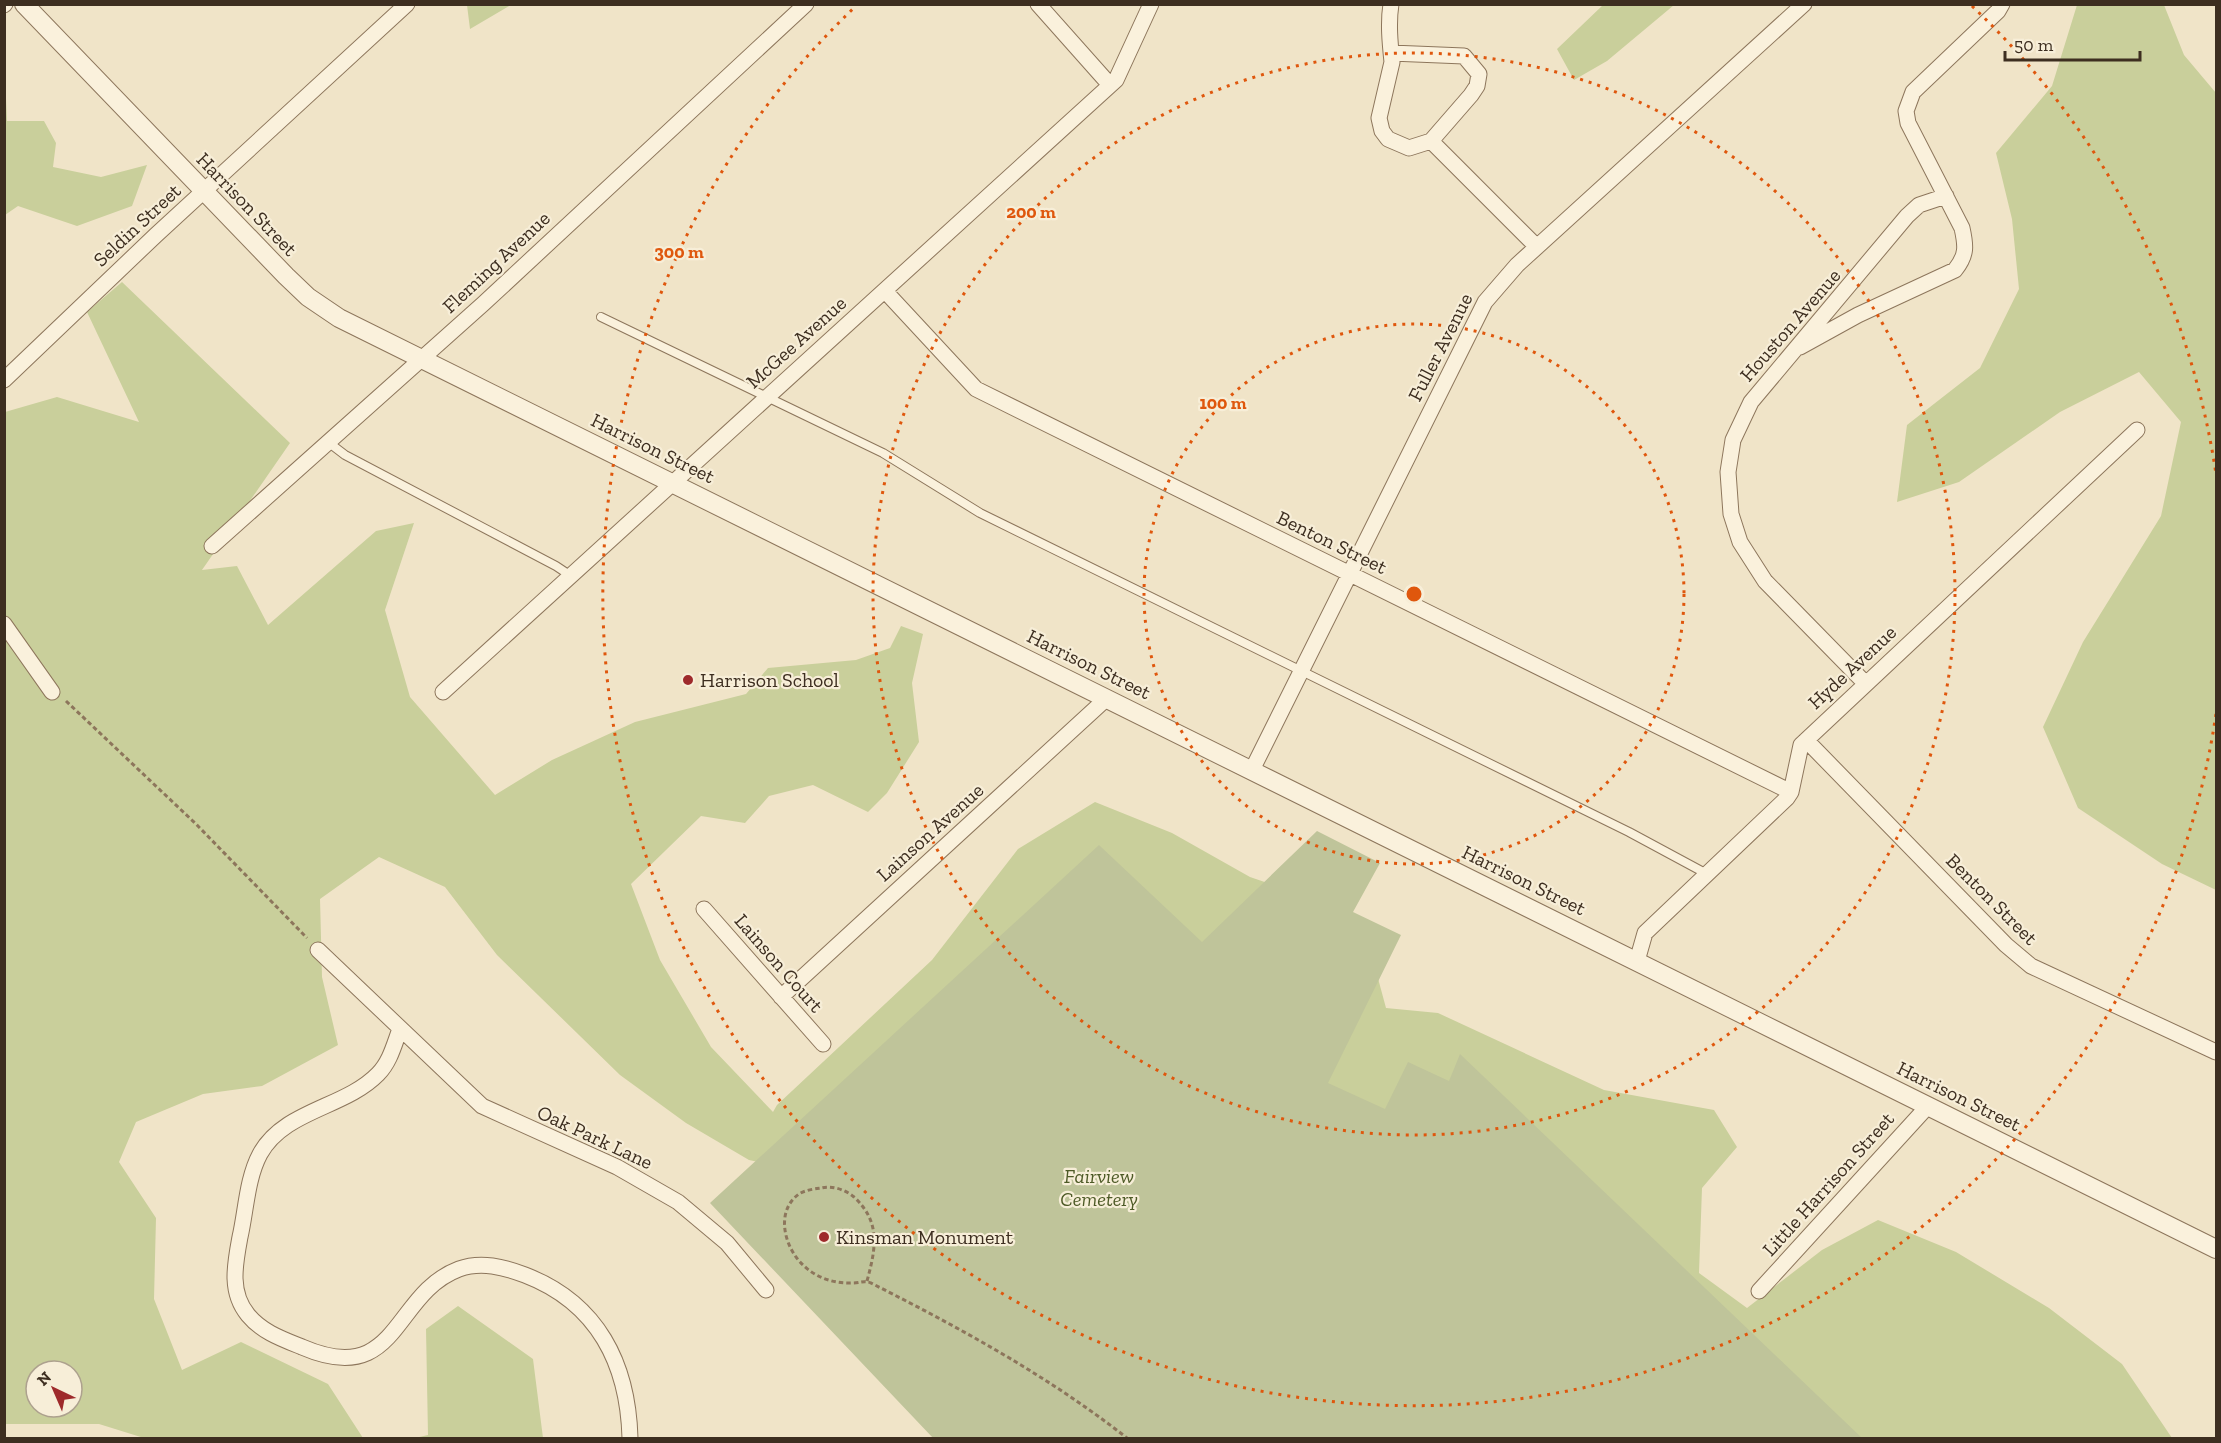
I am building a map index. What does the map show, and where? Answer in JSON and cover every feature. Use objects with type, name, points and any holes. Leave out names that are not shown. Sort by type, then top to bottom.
[{"type":"street","name":"Harrison Street","points":[[24,4],[308,297],[357,328],[674,483],[2217,1250]]},
{"type":"street","name":"Seldin Street","points":[[4,380],[203,191],[407,4]]},
{"type":"street","name":"Fleming Avenue","points":[[212,546],[421,359],[806,4]]},
{"type":"street","points":[[1038,4],[1110,85]]},
{"type":"street","name":"McGee Avenue","points":[[443,692],[1116,80],[1151,4]]},
{"type":"street","points":[[1391,4],[1391,53],[1392,62],[1379,118],[1382,131],[1388,139],[1409,148],[1420,147],[1431,141],[1471,95],[1477,86],[1479,74],[1464,56],[1391,53]]},
{"type":"street","name":"Fuller Avenue","points":[[1252,770],[1485,302],[1497,286],[1537,247],[1804,4]]},
{"type":"street","points":[[1797,348],[1858,315],[1955,270],[1963,260],[1966,246],[1962,228],[1908,123],[1908,100],[1913,92],[1998,11],[2002,4]]},
{"type":"street","points":[[1431,141],[1537,247]]},
{"type":"street","name":"Houston Avenue","points":[[1865,683],[1765,580],[1740,542],[1731,514],[1728,472],[1733,440],[1751,402],[1797,348],[1815,322],[1845,294],[1907,216],[1919,205],[1946,196]]},
{"type":"street","name":"Benton Street","points":[[885,291],[976,389],[1791,792]]},
{"type":"street","name":"Hyde Avenue","points":[[1791,792],[1801,745],[2137,430]]},
{"type":"street","points":[[4,624],[52,692]]},
{"type":"street","name":"Lainson Avenue","points":[[781,997],[1107,698]]},
{"type":"street","name":"Benton Street","points":[[1806,740],[2006,945],[2031,966],[2217,1052]]},
{"type":"street","points":[[1636,961],[1645,933],[1791,792]]},
{"type":"street","name":"Lainson Court","points":[[704,909],[823,1044]]},
{"type":"street","name":"Oak Park Lane","points":[[318,950],[482,1106],[634,1176],[697,1215],[727,1243],[766,1290]]},
{"type":"street","points":[[400,1029],[389,1058],[379,1073],[363,1086],[280,1131],[260,1154],[254,1171],[235,1265],[237,1295],[246,1312],[268,1333],[305,1349],[326,1356],[358,1355],[373,1350],[388,1340],[417,1300],[440,1278],[461,1269],[483,1265],[511,1269],[557,1291],[576,1306],[597,1328],[616,1361],[625,1387],[630,1438]]},
{"type":"street","name":"Little Harrison Street","points":[[1759,1291],[1928,1106]]},
{"type":"lane","points":[[601,317],[883,453],[980,513],[1629,832],[1707,874]]},
{"type":"lane","points":[[327,441],[345,455],[571,576]]},
{"type":"path","points":[[52,692],[67,702],[196,824],[318,950]]},
{"type":"path","points":[[867,1281],[873,1258],[874,1229],[867,1209],[848,1191],[825,1187],[801,1192],[789,1203],[784,1224],[788,1244],[795,1256],[816,1275],[837,1282],[867,1281],[1014,1360],[1097,1415],[1127,1438]]},
{"type":"green space","points":[[467,4],[511,5],[470,29]]},
{"type":"green space","points":[[1603,5],[1674,5],[1607,61],[1574,80],[1557,49]]},
{"type":"green space","points":[[2077,5],[2164,5],[2184,55],[2216,93],[2216,890],[2162,864],[2078,808],[2043,727],[2083,642],[2161,516],[2181,422],[2139,372],[2060,412],[1959,482],[1897,502],[1907,425],[1980,368],[2019,289],[2012,219],[1996,153],[2052,86]]},
{"type":"green space","points":[[5,76],[7,121],[44,121],[56,143],[53,167],[101,177],[147,165],[132,206],[77,226],[18,206],[5,215]]},
{"type":"green space","points":[[122,282],[290,443],[202,570],[237,566],[268,625],[376,531],[414,523],[385,610],[410,697],[495,795],[552,760],[635,722],[746,694],[768,668],[856,660],[890,648],[901,626],[923,634],[912,683],[919,742],[887,793],[868,812],[813,785],[769,796],[745,823],[701,816],[631,884],[660,960],[711,1047],[773,1112],[777,1105],[932,960],[1018,849],[1095,802],[1172,833],[1250,877],[1344,909],[1369,945],[1386,1008],[1438,1013],[1604,1090],[1714,1110],[1737,1147],[1702,1188],[1699,1273],[1747,1308],[1822,1250],[1878,1220],[1956,1252],[2049,1308],[2122,1364],[2172,1438],[1374,1438],[847,1182],[749,1160],[686,1123],[620,1075],[497,955],[445,887],[379,857],[320,899],[322,977],[338,1045],[262,1086],[203,1094],[136,1122],[119,1162],[156,1218],[154,1299],[182,1370],[241,1342],[328,1384],[363,1438],[144,1438],[99,1424],[5,1424],[5,412],[57,397],[139,422],[87,312]]},
{"type":"green space","name":"Fairview Cemetery","points":[[1317,831],[1380,863],[1353,912],[1401,935],[1328,1083],[1385,1109],[1408,1062],[1449,1081],[1460,1054],[1862,1438],[933,1438],[710,1203],[1099,845],[1202,942]]},
{"type":"green space","points":[[458,1306],[533,1359],[543,1438],[415,1438],[428,1435],[426,1329]]},
{"type":"place","name":"Harrison School","points":[[688,680]]},
{"type":"place","name":"Kinsman Monument","points":[[824,1237]]}]
